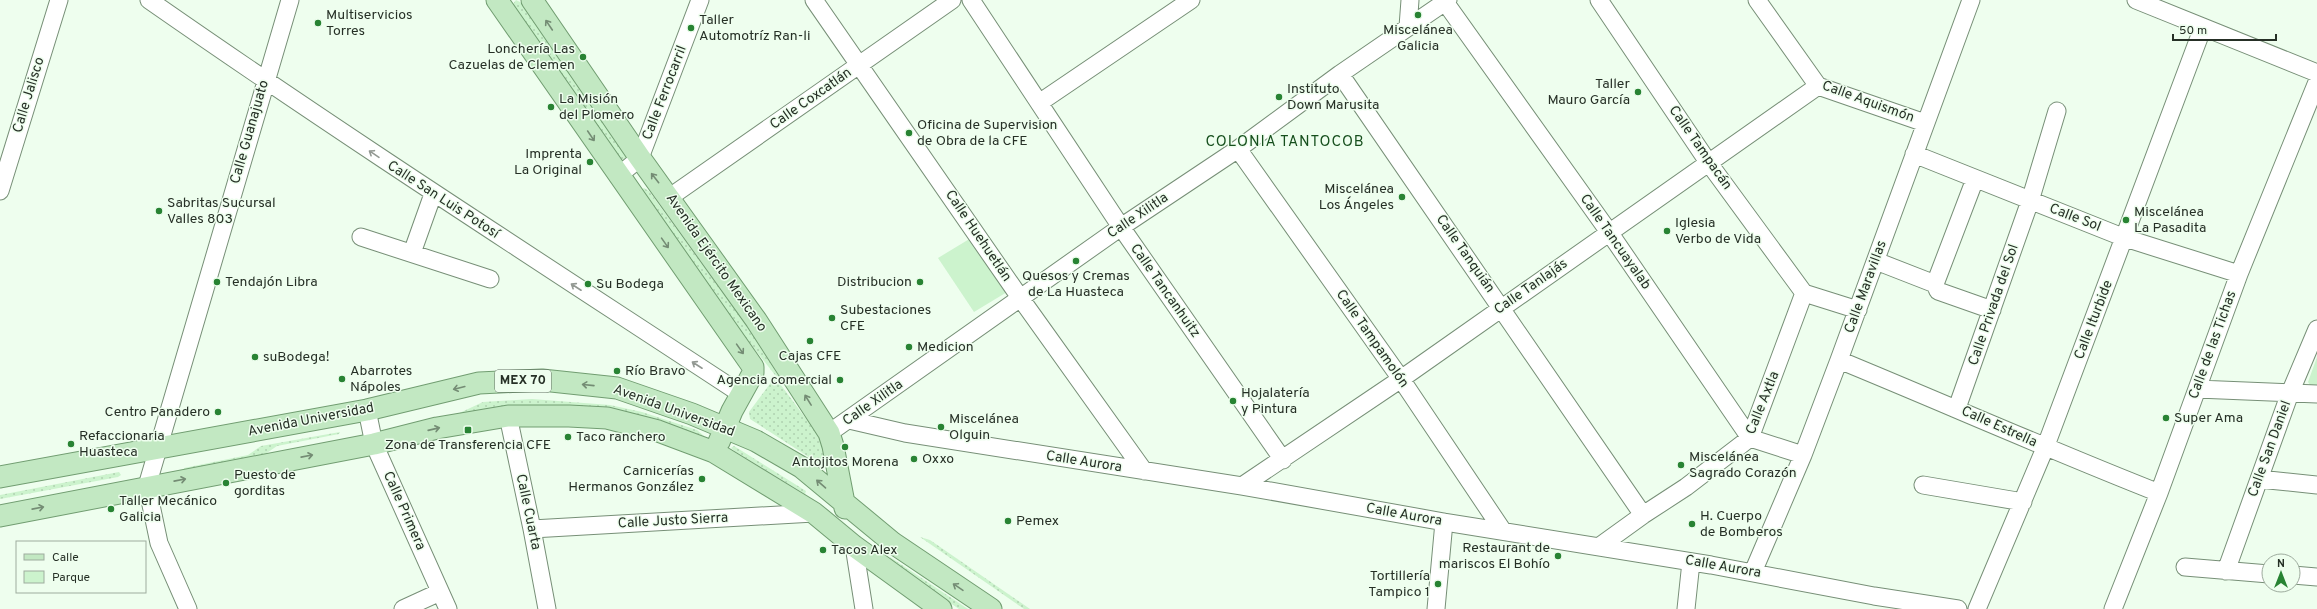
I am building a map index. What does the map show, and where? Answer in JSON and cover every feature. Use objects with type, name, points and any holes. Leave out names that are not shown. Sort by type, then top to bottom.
[{"type":"main road","name":"Avenida Ejército Mexicano","points":[[532,0],[640,158],[670,197],[756,320],[829,434],[833,446],[843,503],[854,546]]},
{"type":"main road","points":[[501,1],[618,176],[753,368],[753,373],[732,411],[714,452]]},
{"type":"main road","name":"Avenida Universidad","points":[[1,476],[158,449],[367,410],[479,383],[542,380],[617,388],[692,414],[756,441],[801,467],[893,543],[991,609]]},
{"type":"main road","name":"Avenida Universidad","points":[[0,516],[147,486],[374,444],[437,428],[508,416],[607,418],[658,431],[714,452],[814,513],[854,546],[941,609]]},
{"type":"street","name":"Calle Jalisco","points":[[0,191],[58,0]]},
{"type":"street","name":"Calle San Luis Potosí","points":[[149,0],[265,81],[433,194],[741,394]]},
{"type":"street","name":"Calle Guanajuato","points":[[147,486],[290,0]]},
{"type":"street","name":"Calle Ferrocarril","points":[[618,176],[640,158],[700,0]]},
{"type":"street","name":"Calle Huehuetlán","points":[[814,0],[1021,299],[1144,471]]},
{"type":"street","name":"Calle Coxcatlán","points":[[670,197],[952,0]]},
{"type":"street","name":"Calle Tancanhuitz","points":[[970,0],[1121,228],[1283,460]]},
{"type":"street","points":[[1039,103],[1190,0]]},
{"type":"street","points":[[1408,27],[1410,0]]},
{"type":"street","name":"Calle Tampacán","points":[[1599,0],[1708,162],[1804,292]]},
{"type":"street","name":"Calle Aquismón","points":[[1756,0],[1818,86],[1925,123]]},
{"type":"street","name":"Calle Maravillas","points":[[1753,572],[1803,455],[1858,310],[1925,123],[1947,70],[1971,0]]},
{"type":"street","points":[[2136,0],[2317,73]]},
{"type":"street","name":"Calle Xilitla","points":[[829,434],[1121,228],[1238,149],[1340,74],[1446,1]]},
{"type":"street","name":"Calle Tancuayalab","points":[[1446,1],[1609,232],[1750,438]]},
{"type":"street","name":"Calle Iturbide","points":[[1978,609],[2045,448],[2203,27]]},
{"type":"street","name":"Calle Tanquián","points":[[1340,74],[1643,515]]},
{"type":"street","name":"Calle de las Tichas","points":[[2113,609],[2160,493],[2196,389],[2239,274],[2317,82]]},
{"type":"street","name":"Calle Tanlajás","points":[[1242,486],[1283,460],[1401,379],[1818,86]]},
{"type":"street","name":"Calle Privada del Sol","points":[[1957,408],[2030,201],[2057,111]]},
{"type":"street","name":"Calle Tampamolón","points":[[1238,149],[1401,379],[1503,532]]},
{"type":"street","name":"Calle Sol","points":[[1914,154],[2125,238],[2239,274]]},
{"type":"street","points":[[1975,179],[1935,284],[1938,291],[1992,310]]},
{"type":"street","points":[[412,253],[433,194]]},
{"type":"street","points":[[361,237],[490,279]]},
{"type":"street","points":[[1876,261],[1935,284]]},
{"type":"street","points":[[1804,292],[1858,310]]},
{"type":"street","name":"Calle Axtla","points":[[1600,546],[1690,484],[1750,438],[1804,292]]},
{"type":"street","name":"Calle San Daniel","points":[[2226,571],[2290,393],[2317,329]]},
{"type":"street","name":"Calle Estrella","points":[[1839,360],[1957,408],[2045,448],[2160,493]]},
{"type":"street","points":[[2196,389],[2317,394]]},
{"type":"street","name":"Calle Primera","points":[[367,410],[374,444],[448,609]]},
{"type":"street","name":"Calle Cuarta","points":[[508,416],[547,609]]},
{"type":"street","name":"Calle Aurora","points":[[849,420],[904,434],[1242,486],[1503,532],[1600,546],[1753,572],[1873,602],[1958,609]]},
{"type":"street","points":[[1750,438],[1803,455]]},
{"type":"street","points":[[2259,479],[2317,485]]},
{"type":"street","points":[[1923,485],[2023,502]]},
{"type":"street","points":[[147,486],[158,543],[188,609]]},
{"type":"street","name":"Calle Justo Sierra","points":[[532,529],[814,513]]},
{"type":"street","points":[[1436,609],[1444,522]]},
{"type":"street","points":[[854,546],[864,609]]},
{"type":"street","points":[[1686,609],[1691,562]]},
{"type":"street","points":[[2185,567],[2261,573]]},
{"type":"street","points":[[2301,576],[2317,577]]},
{"type":"street","points":[[403,609],[440,592]]},
{"type":"green space","points":[[516,0],[522,3],[629,157],[624,160],[621,159],[514,7],[513,4]]},
{"type":"green space","points":[[644,188],[649,191],[751,332],[779,377],[775,375],[745,337],[641,190]]},
{"type":"green space","points":[[971,238],[1007,292],[974,312],[938,258]]},
{"type":"green space","points":[[2317,357],[2317,385],[2310,385],[2308,382]]},
{"type":"green space","points":[[775,377],[827,447],[827,463],[821,465],[750,419],[749,412]]},
{"type":"green space","points":[[532,399],[610,405],[642,412],[697,430],[704,436],[640,415],[608,409],[404,428],[407,424],[453,416],[483,402]]},
{"type":"green space","points":[[340,432],[339,434],[277,446],[261,457],[184,470],[184,468],[248,455],[261,446]]},
{"type":"green space","points":[[734,446],[806,491],[805,494],[736,452],[731,448]]},
{"type":"green space","points":[[119,472],[121,475],[118,477],[0,499],[0,495]]},
{"type":"green space","points":[[920,537],[930,540],[1030,609],[1024,609]]},
{"type":"green space","points":[[890,557],[968,609],[959,609],[889,561]]},
{"type":"place","name":"Miscelánea Galicia","points":[[1418,15]]},
{"type":"place","name":"Multiservicios Torres","points":[[318,23]]},
{"type":"place","name":"Taller Automotríz Ran-li","points":[[691,28]]},
{"type":"place","name":"Lonchería Las Cazuelas de Clemen","points":[[583,57]]},
{"type":"place","name":"Taller Mauro García","points":[[1638,92]]},
{"type":"place","name":"Instituto Down Marusita","points":[[1279,97]]},
{"type":"place","name":"La Misión del Plomero","points":[[551,107]]},
{"type":"place","name":"Oficina de Supervision de Obra de la CFE","points":[[909,133]]},
{"type":"place","name":"Imprenta La Original","points":[[590,162]]},
{"type":"place","name":"Miscelánea Los Ángeles","points":[[1402,197]]},
{"type":"place","name":"Sabritas Sucursal Valles 803","points":[[159,211]]},
{"type":"place","name":"Miscelánea La Pasadita","points":[[2126,220]]},
{"type":"place","name":"Iglesia Verbo de Vida","points":[[1667,231]]},
{"type":"place","name":"Quesos y Cremas de La Huasteca","points":[[1076,261]]},
{"type":"place","name":"Tendajón Libra","points":[[217,282]]},
{"type":"place","name":"Distribucion","points":[[920,282]]},
{"type":"place","name":"Su Bodega","points":[[588,284]]},
{"type":"place","name":"Subestaciones CFE","points":[[832,318]]},
{"type":"place","name":"Cajas CFE","points":[[810,341]]},
{"type":"place","name":"Medicion","points":[[909,347]]},
{"type":"place","name":"suBodega!","points":[[255,357]]},
{"type":"place","name":"Río Bravo","points":[[617,371]]},
{"type":"place","name":"Abarrotes Nápoles","points":[[342,379]]},
{"type":"place","name":"Agencia comercial","points":[[840,380]]},
{"type":"place","name":"Hojalatería y Pintura","points":[[1233,401]]},
{"type":"place","name":"Centro Panadero","points":[[218,412]]},
{"type":"place","name":"Super Ama","points":[[2166,418]]},
{"type":"place","name":"Miscelánea Olguin","points":[[941,427]]},
{"type":"place","name":"Zona de Transferencia CFE","points":[[468,430]]},
{"type":"place","name":"Taco ranchero","points":[[568,437]]},
{"type":"place","name":"Refaccionaria Huasteca","points":[[71,444]]},
{"type":"place","name":"Antojitos Morena","points":[[845,447]]},
{"type":"place","name":"Oxxo","points":[[914,459]]},
{"type":"place","name":"Miscelánea Sagrado Corazón","points":[[1681,465]]},
{"type":"place","name":"Carnicerías Hermanos González","points":[[702,479]]},
{"type":"place","name":"Puesto de gorditas","points":[[226,483]]},
{"type":"place","name":"Taller Mecánico Galicia","points":[[111,509]]},
{"type":"place","name":"Pemex","points":[[1008,521]]},
{"type":"place","name":"H. Cuerpo de Bomberos","points":[[1692,524]]},
{"type":"place","name":"Tacos Alex","points":[[823,550]]},
{"type":"place","name":"Restaurant de mariscos El Bohío","points":[[1558,556]]},
{"type":"place","name":"Tortillería Tampico 1","points":[[1438,584]]},
{"type":"district","name":"COLONIA TANTOCOB","points":[[1285,142]]}]
